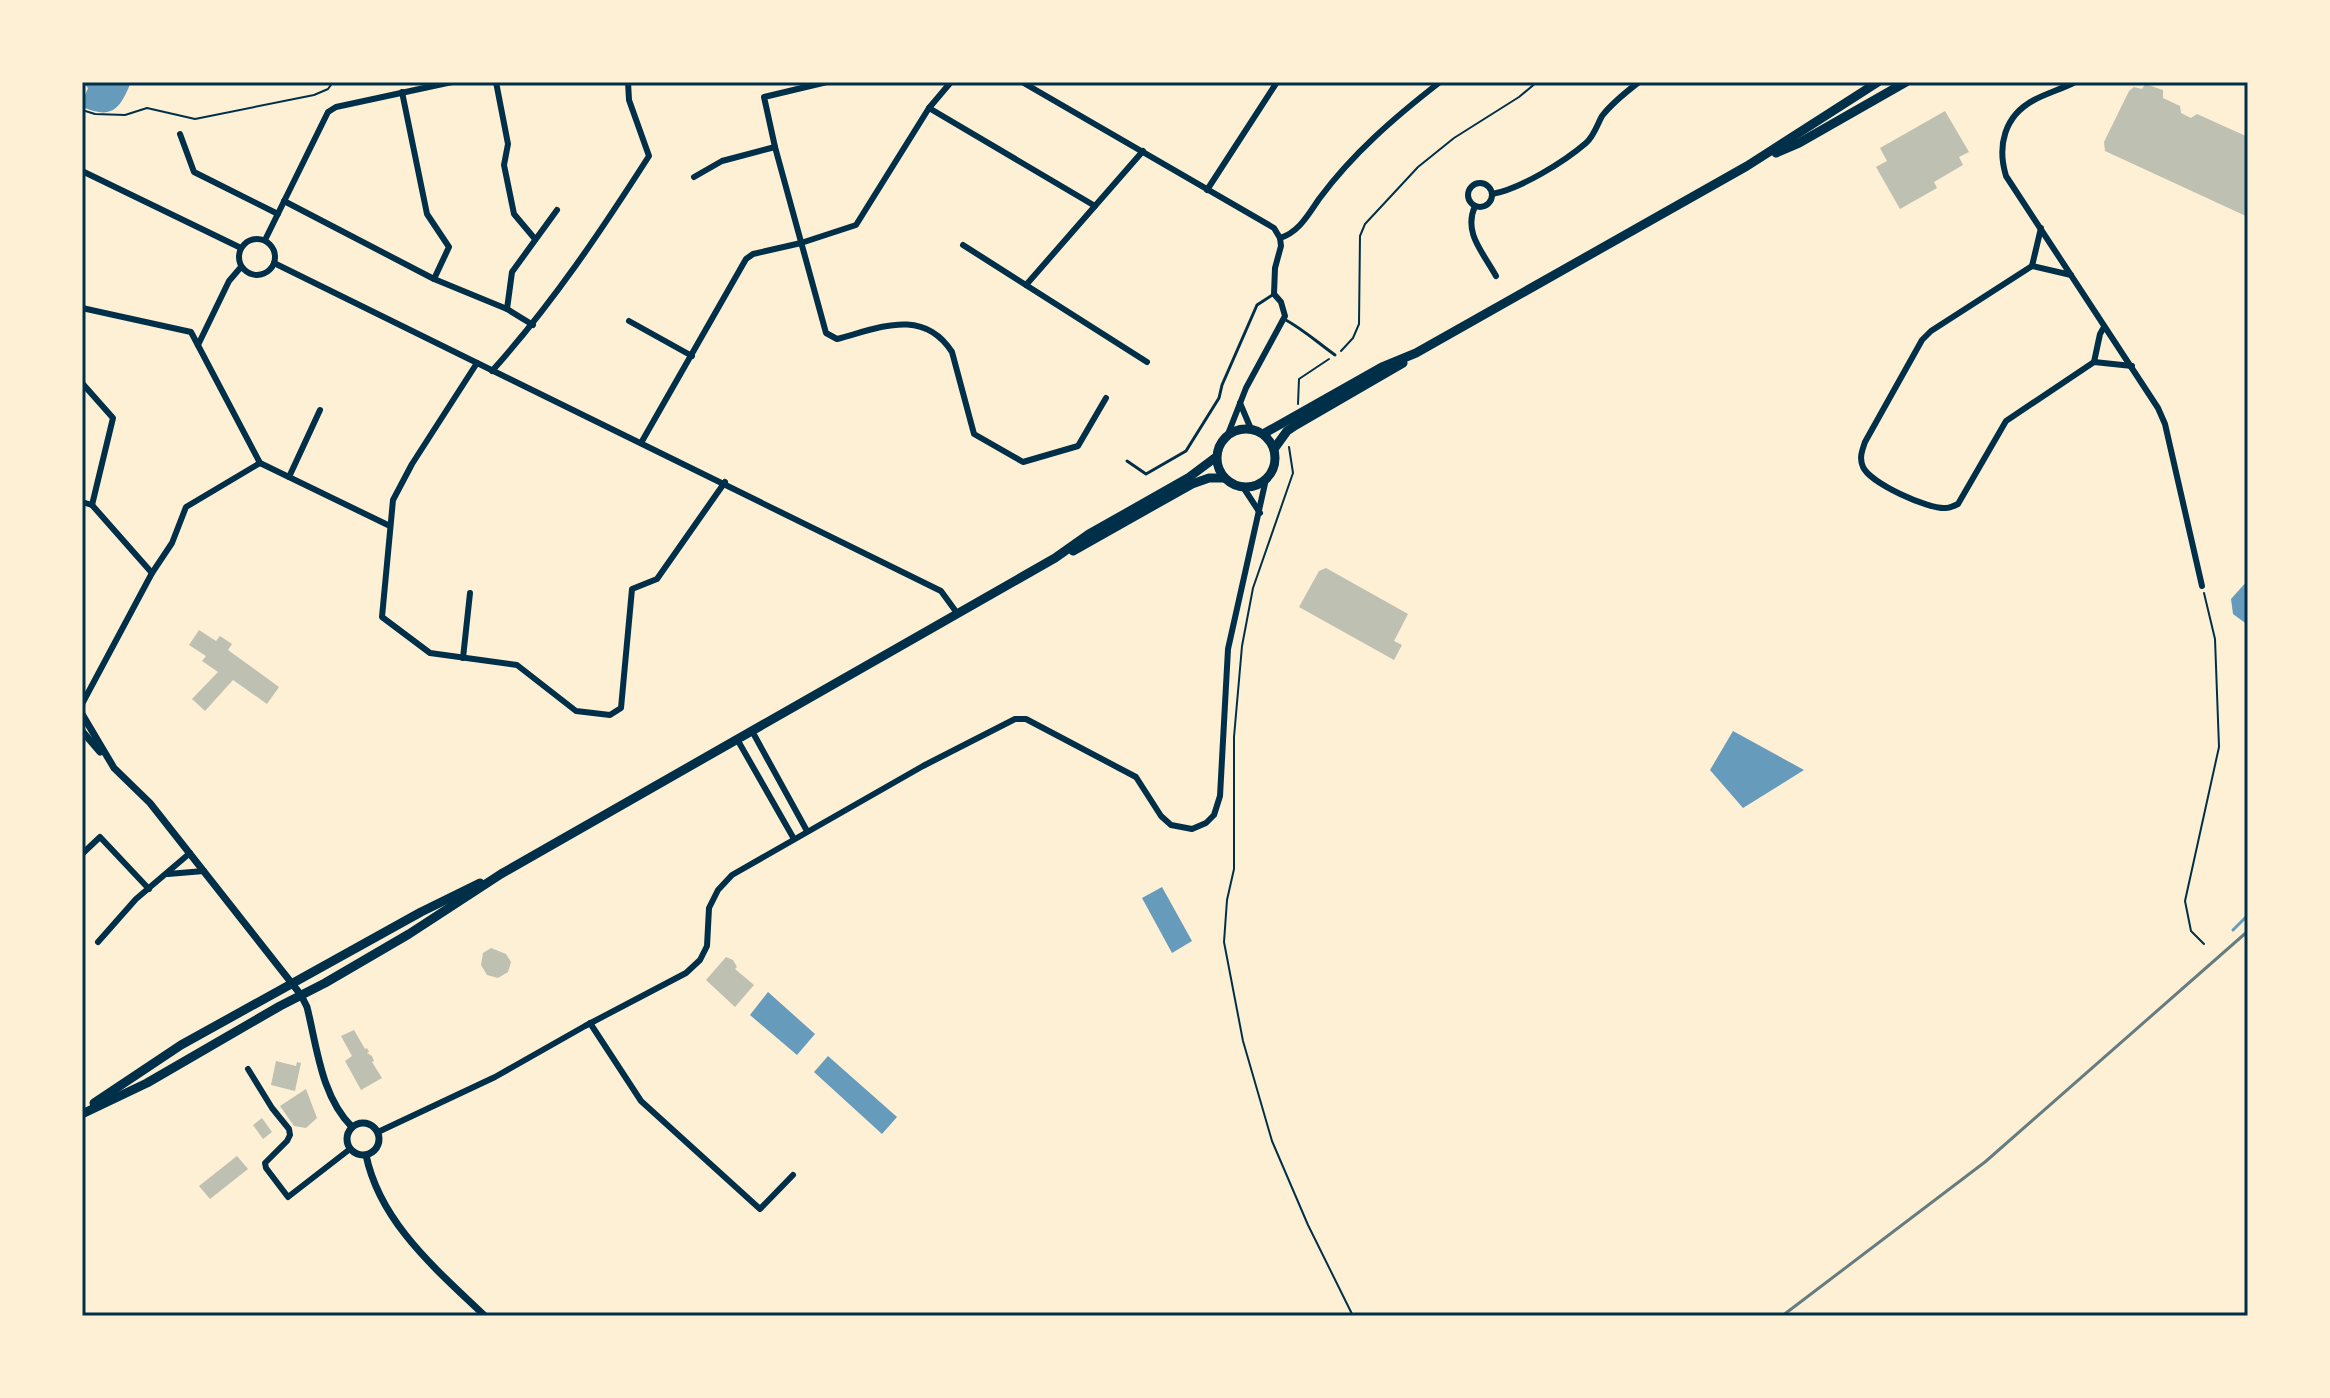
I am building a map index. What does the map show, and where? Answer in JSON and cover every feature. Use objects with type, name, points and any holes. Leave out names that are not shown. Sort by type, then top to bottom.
[{"type":"main road","points":[[82,1113],[147,1083],[409,934],[501,874],[957,613],[1192,484],[1209,478],[1224,478],[1235,485],[1253,487],[1274,469],[1274,449],[1287,431],[1296,425],[1373,383],[1416,353],[1747,166],[1878,82]]},
{"type":"main road","points":[[1747,166],[1799,143],[1906,82]]},
{"type":"main road","points":[[1263,434],[1382,367],[1416,353]]},
{"type":"main road","points":[[1055,558],[1089,534],[1188,478],[1216,457],[1228,434],[1251,429],[1263,434],[1274,449]]},
{"type":"main road","points":[[1216,457],[1224,478]]},
{"type":"main road","points":[[82,1113],[158,1059],[453,895],[501,874]]},
{"type":"street","points":[[265,240],[328,112],[336,107],[420,85],[452,82]]},
{"type":"street","points":[[496,82],[508,144],[504,165],[514,214],[535,239]]},
{"type":"street","points":[[492,371],[533,325],[586,255],[649,156],[629,100],[628,82]]},
{"type":"street","points":[[827,82],[764,97],[826,333],[837,339],[906,323],[919,326],[945,342],[952,352],[974,434],[1023,462],[1078,446],[1106,398]]},
{"type":"street","points":[[641,443],[746,259],[753,254],[801,243],[856,225],[929,108],[951,82]]},
{"type":"street","points":[[1022,82],[1274,228],[1280,238],[1274,294],[1281,302],[1284,319],[1240,403],[1228,434]]},
{"type":"street","points":[[1207,190],[1277,82]]},
{"type":"street","points":[[1280,238],[1298,229],[1344,165],[1393,119],[1440,82]]},
{"type":"street","points":[[1492,194],[1504,192],[1551,167],[1588,142],[1603,116],[1639,82]]},
{"type":"street","points":[[2075,82],[2034,100],[2018,111],[2009,122],[2001,157],[2006,176],[2132,366],[2165,424],[2202,586]]},
{"type":"street","points":[[402,92],[427,214],[449,247],[434,279]]},
{"type":"street","points":[[929,108],[1095,206]]},
{"type":"street","points":[[180,134],[194,172],[278,214]]},
{"type":"street","points":[[694,177],[722,161],[775,147]]},
{"type":"street","points":[[1026,285],[1143,151]]},
{"type":"street","points":[[82,171],[241,248]]},
{"type":"street","points":[[1475,206],[1467,196],[1471,185],[1478,182],[1486,184],[1492,194]]},
{"type":"street","points":[[1475,206],[1487,204],[1492,194]]},
{"type":"street","points":[[284,201],[434,279],[507,309],[533,325]]},
{"type":"street","points":[[1475,206],[1469,229],[1496,276]]},
{"type":"street","points":[[507,309],[512,272],[557,210]]},
{"type":"street","points":[[2041,228],[2032,266],[1931,331],[1922,340],[1865,442],[1860,456],[1864,470],[1887,488],[1932,506],[1946,508],[1958,504],[2006,421],[2094,362],[2132,366]]},
{"type":"street","points":[[249,240],[265,240],[274,251],[274,263],[261,275],[250,274],[241,267],[238,257],[241,248],[249,240]]},
{"type":"street","points":[[963,245],[1147,362]]},
{"type":"street","points":[[274,263],[725,482],[941,591],[957,613]]},
{"type":"street","points":[[2032,266],[2071,275]]},
{"type":"street","points":[[198,345],[229,281],[241,267]]},
{"type":"street","points":[[82,308],[191,332],[260,463],[390,526]]},
{"type":"street","points":[[629,321],[692,356]]},
{"type":"street","points":[[2094,362],[2104,327]]},
{"type":"street","points":[[477,363],[412,464],[393,500],[382,617],[430,653],[517,665],[576,711],[610,715],[621,708],[632,589],[657,579],[725,482]]},
{"type":"street","points":[[82,383],[113,418],[92,505]]},
{"type":"street","points":[[1240,403],[1251,429]]},
{"type":"street","points":[[289,477],[320,410]]},
{"type":"street","points":[[82,704],[152,573],[172,543],[182,512],[260,463]]},
{"type":"street","points":[[378,1132],[495,1077],[686,973],[700,960],[707,946],[709,908],[718,890],[732,875],[1015,719],[1026,719],[1136,777],[1161,816],[1171,825],[1192,829],[1206,823],[1214,815],[1220,796],[1228,649],[1266,479]]},
{"type":"street","points":[[1243,487],[1260,513]]},
{"type":"street","points":[[82,502],[92,505],[152,573]]},
{"type":"street","points":[[463,658],[470,593]]},
{"type":"street","points":[[82,692],[90,689]]},
{"type":"street","points":[[82,714],[108,759]]},
{"type":"street","points":[[82,731],[150,803],[293,982],[307,1007],[330,1093],[352,1127]]},
{"type":"street","points":[[752,731],[807,831]]},
{"type":"street","points":[[737,739],[794,839]]},
{"type":"street","points":[[82,854],[100,837],[149,889]]},
{"type":"street","points":[[98,942],[149,889],[190,853]]},
{"type":"street","points":[[168,874],[205,871]]},
{"type":"street","points":[[590,1023],[641,1101],[760,1209],[793,1175]]},
{"type":"street","points":[[248,1069],[289,1129],[287,1141],[265,1163],[288,1197],[350,1149]]},
{"type":"street","points":[[352,1127],[366,1123],[378,1132]]},
{"type":"street","points":[[352,1127],[347,1140],[350,1149],[357,1154],[366,1155],[378,1147],[378,1132]]},
{"type":"street","points":[[366,1155],[371,1178],[405,1235],[485,1316]]},
{"type":"lane","points":[[1127,461],[1146,474],[1186,451],[1220,395],[1257,305],[1274,294]]},
{"type":"lane","points":[[1284,319],[1306,331],[1335,355]]},
{"type":"path","points":[[82,110],[95,114],[125,115],[147,108],[195,119],[314,95],[328,89],[333,82]]},
{"type":"path","points":[[1297,410],[1299,379],[1335,355],[1353,338],[1359,324],[1360,236],[1365,224],[1437,151],[1537,82]]},
{"type":"path","points":[[1285,443],[1292,457],[1293,473],[1253,588],[1244,635],[1234,737],[1234,869],[1227,900],[1224,942],[1243,1041],[1272,1141],[1308,1225],[1353,1316]]},
{"type":"path","points":[[2202,586],[2215,639],[2219,747],[2185,901],[2191,931],[2204,944]]},
{"type":"water","points":[[83,82],[131,82],[120,104],[103,112],[85,108],[83,100],[88,88]]},
{"type":"water","points":[[2248,580],[2248,625],[2233,614],[2231,599]]},
{"type":"water","points":[[1733,731],[1804,770],[1743,808],[1710,770]]},
{"type":"water","points":[[1162,887],[1192,941],[1172,953],[1142,898]]},
{"type":"water","points":[[768,992],[815,1034],[797,1055],[750,1015]]},
{"type":"water","points":[[828,1056],[897,1117],[882,1134],[814,1072]]},
{"type":"building","points":[[2145,84],[2163,90],[2163,98],[2180,106],[2181,113],[2191,118],[2197,114],[2248,137],[2248,217],[2105,151],[2104,142],[2129,91],[2134,87],[2142,89]]},
{"type":"building","points":[[1945,111],[1969,152],[1959,157],[1963,165],[1934,182],[1937,188],[1900,209],[1876,167],[1887,161],[1880,148]]},
{"type":"building","points":[[1326,568],[1408,614],[1394,641],[1402,645],[1394,660],[1299,607],[1319,571]]},
{"type":"building","points":[[199,630],[216,641],[220,636],[232,644],[228,650],[279,687],[267,704],[233,680],[205,711],[192,699],[218,672],[202,661],[206,656],[189,645]]},
{"type":"building","points":[[491,948],[506,954],[511,962],[508,972],[498,978],[487,975],[481,965],[483,953]]},
{"type":"building","points":[[726,957],[733,960],[735,969],[754,985],[735,1007],[706,980]]},
{"type":"building","points":[[354,1030],[367,1048],[367,1053],[372,1056],[372,1062],[382,1078],[361,1090],[345,1061],[352,1056],[341,1036]]},
{"type":"building","points":[[276,1061],[296,1066],[297,1062],[301,1063],[295,1091],[271,1085]]},
{"type":"building","points":[[306,1089],[317,1118],[306,1128],[294,1126],[280,1106]]},
{"type":"building","points":[[262,1118],[272,1132],[263,1139],[253,1125]]},
{"type":"building","points":[[237,1156],[248,1169],[210,1199],[199,1186]]},
{"type":"waterway","points":[[2233,930],[2248,915]]},
{"type":"railway","points":[[1782,1316],[1985,1162],[2248,931]]}]
